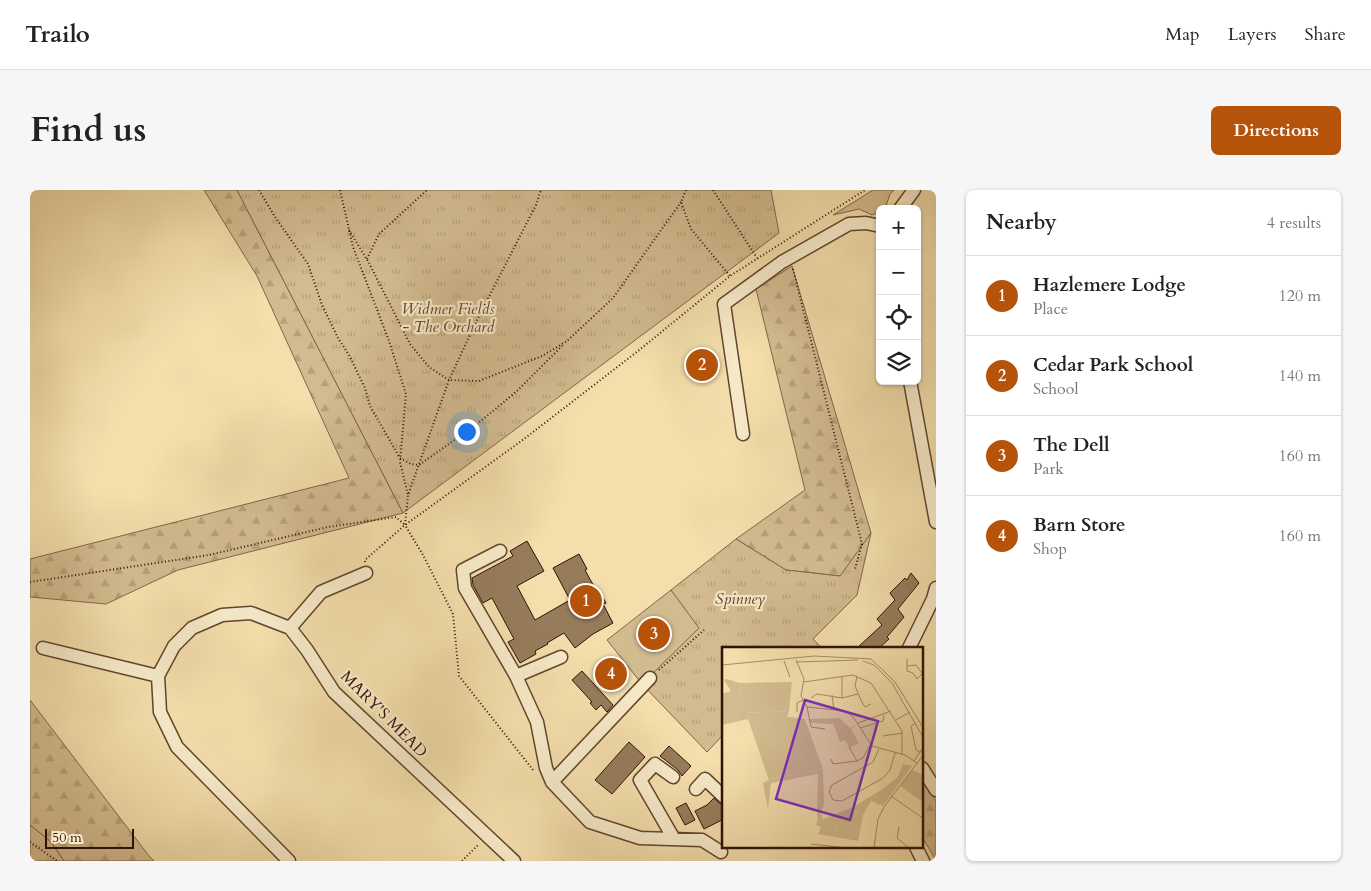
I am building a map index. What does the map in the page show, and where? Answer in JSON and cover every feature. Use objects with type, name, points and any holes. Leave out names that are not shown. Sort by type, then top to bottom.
[{"type":"street","points":[[903,205],[914,190]]},
{"type":"street","points":[[743,434],[724,304],[782,262],[849,224],[866,223],[876,225]]},
{"type":"street","points":[[911,385],[931,460],[936,522]]},
{"type":"street","points":[[500,551],[463,570],[465,588],[516,676],[536,722],[546,768],[552,782],[590,822],[640,838],[702,840],[721,853]]},
{"type":"street","points":[[289,861],[177,747],[160,712],[158,676],[174,646],[192,628],[222,615],[251,613],[290,628],[321,592],[366,573]]},
{"type":"street","points":[[909,647],[933,599],[936,588]]},
{"type":"street","name":"MARY'S MEAD","points":[[290,628],[307,650],[334,692],[514,861]]},
{"type":"street","points":[[43,648],[158,676]]},
{"type":"street","points":[[516,676],[561,656]]},
{"type":"street","points":[[552,782],[650,678]]},
{"type":"street","points":[[673,777],[654,764],[640,780],[674,839]]},
{"type":"street","points":[[924,771],[936,790]]},
{"type":"street","points":[[696,789],[705,779],[722,795]]},
{"type":"street","points":[[917,848],[924,861]]},
{"type":"path","points":[[259,190],[275,217],[308,264],[322,305],[365,388],[370,406],[400,458],[418,466]]},
{"type":"path","points":[[340,190],[353,247],[389,341],[406,394],[400,462],[408,494]]},
{"type":"path","points":[[367,259],[379,234],[427,190]]},
{"type":"path","points":[[405,525],[408,494],[450,380],[477,320],[536,205],[541,190]]},
{"type":"path","points":[[418,466],[476,425],[517,391],[567,340],[613,298],[681,202],[686,190]]},
{"type":"path","points":[[712,190],[757,258]]},
{"type":"path","points":[[366,573],[364,560],[405,525],[524,439],[638,351],[730,276],[864,190]]},
{"type":"path","points":[[681,202],[691,229],[730,276]]},
{"type":"path","points":[[349,230],[367,259],[410,344],[429,367],[450,380],[478,381],[542,356],[567,340]]},
{"type":"path","points":[[792,266],[862,544],[855,569]]},
{"type":"path","points":[[30,582],[209,555],[347,524],[396,517],[405,525],[423,554],[454,614],[459,676],[537,774],[552,782]]},
{"type":"path","points":[[650,678],[704,630]]},
{"type":"path","points":[[462,861],[486,836]]},
{"type":"path","points":[[30,842],[57,861]]},
{"type":"green space","points":[[204,190],[237,190],[403,513],[178,570],[106,604],[30,597],[30,559],[349,478],[257,276]]},
{"type":"green space","name":"Widmer Fields - The Orchard","points":[[237,190],[771,190],[779,233],[403,513]]},
{"type":"green space","points":[[873,190],[894,190],[890,194],[886,205],[876,205],[876,213],[872,215],[859,209],[833,215]]},
{"type":"green space","points":[[792,266],[871,533],[841,576],[786,570],[736,539],[805,490],[756,289]]},
{"type":"green space","name":"Spinney","points":[[871,533],[857,595],[813,639],[821,647],[722,647],[722,736],[707,752],[642,684],[699,628],[671,590],[736,539],[786,570],[840,576]]},
{"type":"green space","points":[[671,590],[700,628],[642,684],[607,640]]},
{"type":"green space","points":[[30,700],[154,861],[64,861],[50,841],[30,825]]},
{"type":"green space","points":[[924,782],[936,801],[936,860],[924,840]]},
{"type":"green space","points":[[30,825],[50,841],[64,861],[30,861]]},
{"type":"building","points":[[527,541],[544,571],[517,586],[535,620],[570,600],[553,568],[579,554],[597,592],[599,591],[606,603],[603,604],[613,623],[593,634],[575,648],[564,633],[535,651],[536,654],[520,663],[508,642],[514,639],[492,598],[483,603],[473,585],[472,578],[513,556],[510,551]]},
{"type":"building","points":[[911,573],[919,583],[898,609],[904,617],[887,637],[889,639],[880,647],[858,647],[882,625],[877,619],[895,600],[890,593],[905,578],[907,580]]},
{"type":"building","points":[[582,671],[613,705],[607,712],[601,705],[596,710],[590,703],[592,702],[572,680]]},
{"type":"building","points":[[629,742],[645,757],[612,794],[595,780]]},
{"type":"building","points":[[669,746],[691,766],[682,776],[678,770],[660,756]]},
{"type":"building","points":[[714,798],[722,804],[722,820],[704,829],[695,811],[707,805]]},
{"type":"building","points":[[686,803],[695,820],[685,825],[676,808]]},
{"type":"place","name":"Cedar Park School","points":[[702,365]]},
{"type":"place","name":"Hazlemere Lodge","points":[[586,601]]},
{"type":"place","name":"The Dell","points":[[654,634]]},
{"type":"place","name":"Barn Store","points":[[611,674]]}]
